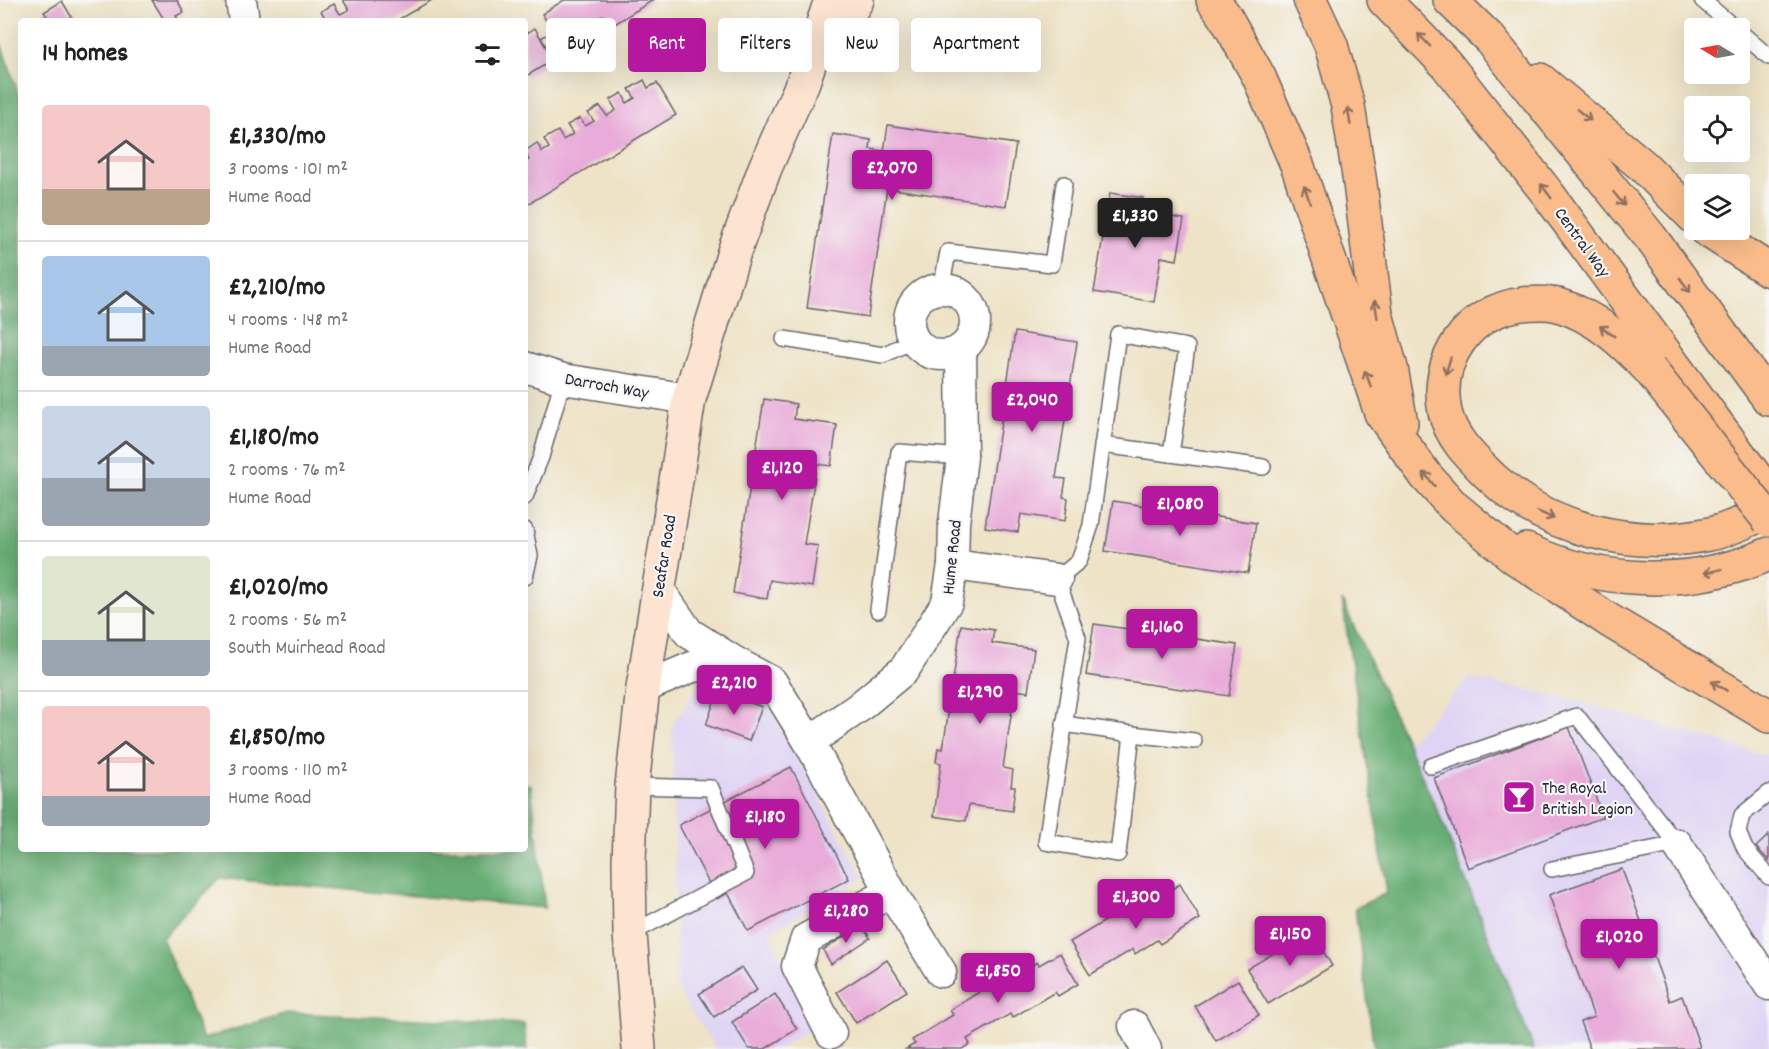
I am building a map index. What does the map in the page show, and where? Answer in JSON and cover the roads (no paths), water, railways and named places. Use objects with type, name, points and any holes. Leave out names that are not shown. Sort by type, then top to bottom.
[{"type":"main road","points":[[1213,0],[1225,16],[1259,77],[1298,167],[1381,413],[1426,476],[1454,507],[1514,557],[1610,621],[1769,716]]},
{"type":"main road","points":[[1310,0],[1331,45],[1348,106],[1376,314],[1391,368],[1406,448]]},
{"type":"main road","name":"Central Way","points":[[1384,0],[1446,64],[1548,194],[1659,364],[1769,495]]},
{"type":"main road","points":[[1450,0],[1605,131],[1643,165],[1684,208]]},
{"type":"main road","points":[[1478,22],[1651,238],[1769,399]]},
{"type":"main road","points":[[1722,240],[1769,270]]},
{"type":"main road","points":[[1769,511],[1742,524],[1714,533],[1684,537],[1635,538],[1582,528],[1531,507],[1507,490],[1466,452],[1453,432],[1445,413],[1443,392],[1446,370],[1454,350],[1466,330],[1484,316],[1504,307],[1530,303],[1555,304],[1578,312],[1659,364],[1769,520]]},
{"type":"main road","points":[[1454,507],[1529,551],[1595,574],[1626,578],[1687,576],[1718,571],[1769,554]]},
{"type":"street","points":[[241,0],[244,18]]},
{"type":"street","name":"Seafar Road","points":[[639,1049],[630,934],[629,861],[632,786],[643,688],[689,399],[734,252],[765,168],[803,82],[831,0]]},
{"type":"street","name":"Seafar Road","points":[[803,82],[857,0]]},
{"type":"street","points":[[942,290],[958,293],[972,309],[975,320],[974,331],[969,341],[952,354],[941,356],[931,354],[914,340],[909,320],[917,301],[926,293],[942,290]]},
{"type":"street","name":"Hume Road","points":[[809,742],[858,708],[904,670],[947,602],[953,566],[954,523],[962,457],[961,349]]},
{"type":"street","name":"Darroch Way","points":[[528,368],[563,379],[689,399]]},
{"type":"street","points":[[953,566],[1057,579]]},
{"type":"street","points":[[658,588],[689,633],[772,682],[809,742],[891,892],[941,972]]},
{"type":"street","points":[[643,688],[692,667],[735,662]]},
{"type":"street","points":[[1677,844],[1766,973]]},
{"type":"street","points":[[831,1033],[797,966],[806,939],[891,892]]},
{"type":"lane","points":[[1702,0],[1723,18]]},
{"type":"lane","points":[[1750,41],[1769,57]]},
{"type":"lane","points":[[942,290],[948,252],[1052,264],[1064,184]]},
{"type":"lane","points":[[1132,734],[1118,854],[1046,842],[1078,638],[1057,579],[1079,561],[1091,525],[1118,333],[1187,347],[1171,454]]},
{"type":"lane","points":[[784,339],[883,355],[914,340]]},
{"type":"lane","points":[[528,490],[541,457],[563,379]]},
{"type":"lane","points":[[1102,445],[1263,467]]},
{"type":"lane","points":[[878,610],[899,452],[962,457]]},
{"type":"lane","points":[[528,546],[530,556],[528,564]]},
{"type":"lane","points":[[1431,766],[1577,716],[1677,844],[1552,869]]},
{"type":"lane","points":[[1064,724],[1194,741]]},
{"type":"lane","points":[[630,934],[746,873],[711,788],[632,786]]},
{"type":"lane","points":[[1769,793],[1743,815],[1738,832],[1745,849],[1769,877]]},
{"type":"place","name":"The Royal British Legion","points":[[1519,797]]}]
